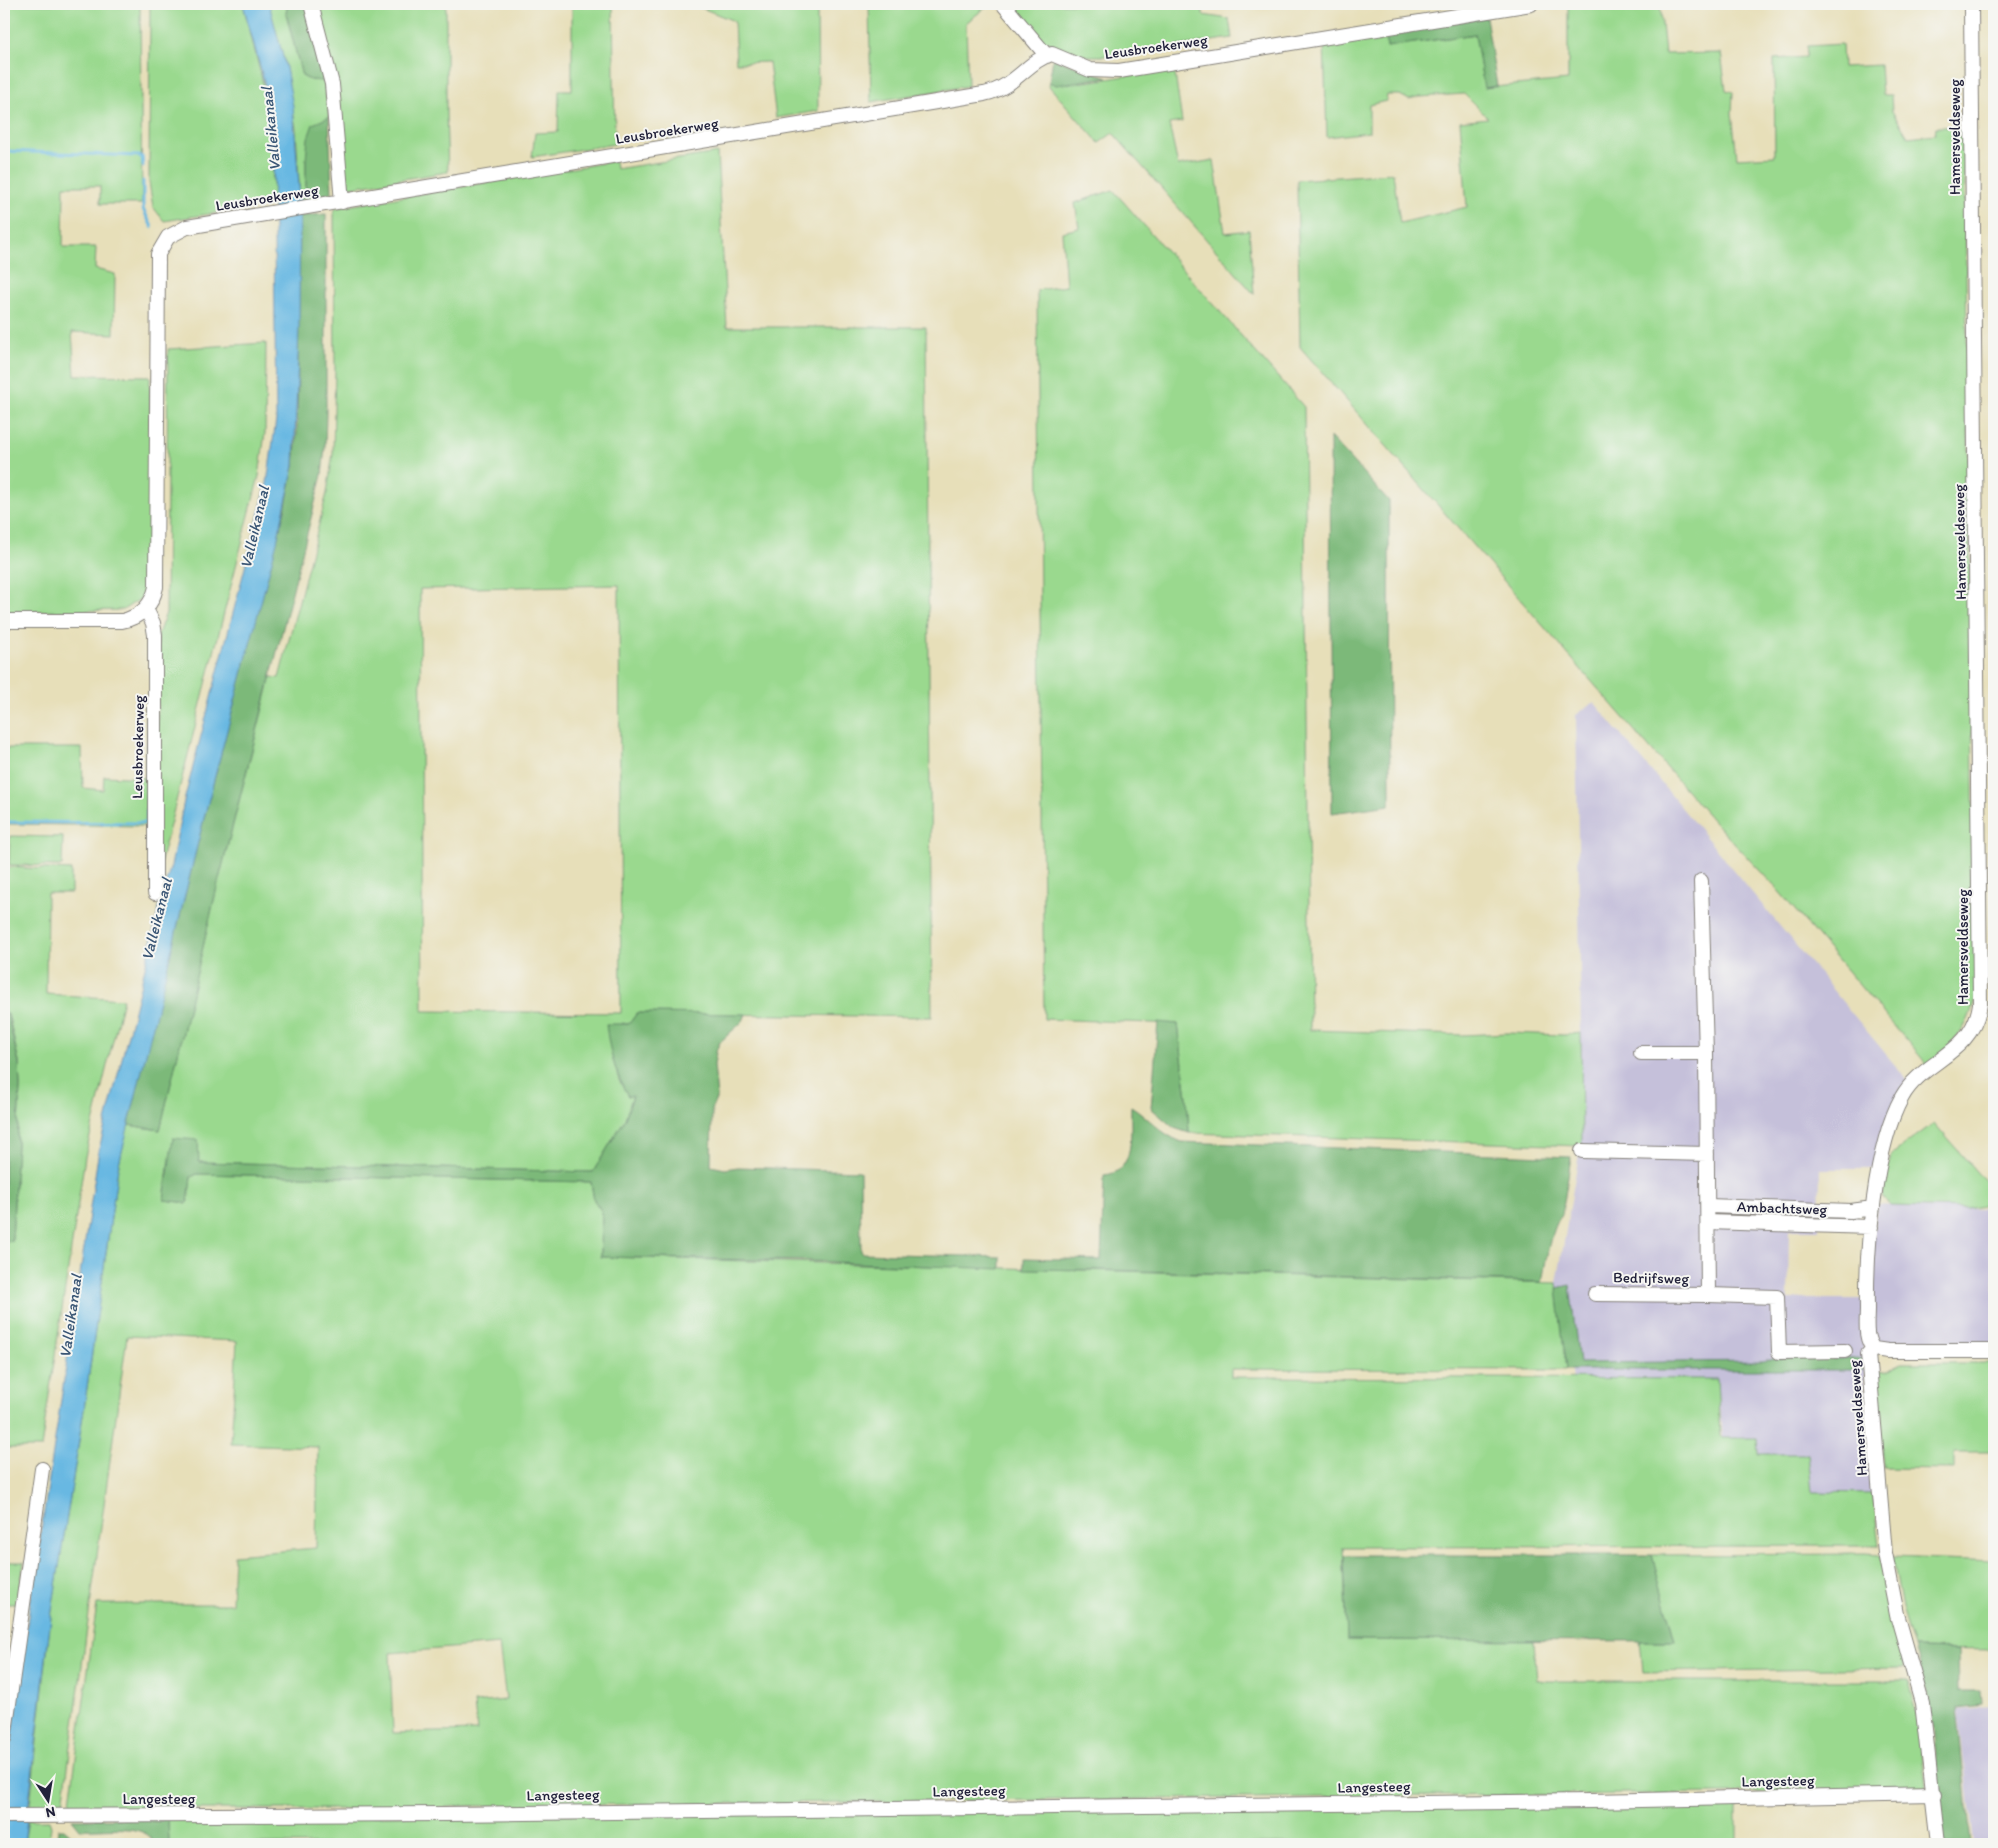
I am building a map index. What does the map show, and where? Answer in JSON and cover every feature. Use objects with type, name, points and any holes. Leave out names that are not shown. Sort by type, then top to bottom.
[{"type":"street","points":[[311,4],[332,84],[342,202]]},
{"type":"street","points":[[1003,4],[1047,56]]},
{"type":"street","name":"Leusbroekerweg","points":[[155,890],[153,843],[155,635],[153,623],[146,609],[152,600],[156,587],[158,254],[168,237],[187,227],[984,94],[1009,85],[1047,56],[1058,55],[1090,70],[1119,71],[1531,4]]},
{"type":"street","name":"Hamersveldseweg","points":[[1938,1844],[1934,1794],[1921,1698],[1897,1614],[1885,1553],[1868,1354],[1874,1349],[1870,1345],[1868,1334],[1867,1290],[1873,1208],[1884,1149],[1902,1096],[1966,1037],[1976,1021],[1980,1004],[1971,4]]},
{"type":"street","points":[[4,621],[122,621],[133,618],[146,609]]},
{"type":"street","points":[[1701,881],[1708,1222]]},
{"type":"street","points":[[1641,1053],[1706,1054]]},
{"type":"street","points":[[1582,1151],[1707,1154]]},
{"type":"street","name":"Ambachtsweg","points":[[1708,1206],[1852,1211],[1873,1208]]},
{"type":"street","name":"Ambachtsweg","points":[[1708,1222],[1871,1228]]},
{"type":"street","name":"Bedrijfsweg","points":[[1708,1222],[1708,1295]]},
{"type":"street","name":"Bedrijfsweg","points":[[1595,1294],[1778,1297],[1779,1352],[1845,1352]]},
{"type":"street","points":[[1874,1349],[1888,1351],[1994,1351]]},
{"type":"street","points":[[4,1739],[42,1469]]},
{"type":"street","name":"Langesteeg","points":[[4,1816],[444,1814],[1592,1801],[1934,1794]]},
{"type":"shaded area","points":[[1594,702],[1909,1082],[1876,1169],[1820,1169],[1819,1230],[1789,1230],[1788,1299],[1863,1299],[1877,1205],[1939,1208],[1989,1208],[1994,1206],[1994,1348],[1863,1344],[1873,1493],[1812,1492],[1808,1454],[1758,1454],[1757,1438],[1722,1438],[1717,1382],[1573,1379],[1557,1283],[1580,1148],[1581,1033],[1576,715]]},
{"type":"shaded area","points":[[1994,1706],[1994,1844],[1973,1844],[1958,1708]]},
{"type":"green space","points":[[4,4],[140,4],[142,204],[100,204],[100,186],[64,186],[63,247],[96,247],[95,269],[115,274],[114,334],[72,332],[75,375],[150,376],[149,586],[140,599],[123,610],[4,612]]},
{"type":"green space","points":[[150,4],[243,4],[270,111],[274,204],[164,221],[153,207],[149,182]]},
{"type":"green space","points":[[269,4],[288,4],[286,13],[302,76],[310,80],[324,81],[329,117],[306,160],[306,199],[300,199],[296,129],[286,68]]},
{"type":"green space","points":[[288,4],[306,4],[324,81],[310,80],[302,76],[286,13]]},
{"type":"green space","points":[[317,4],[446,4],[448,172],[346,188]]},
{"type":"green space","points":[[572,4],[613,4],[615,144],[532,157],[535,133],[558,132],[559,90],[572,90]]},
{"type":"green space","points":[[692,4],[817,4],[818,111],[776,118],[769,62],[736,63],[734,21]]},
{"type":"green space","points":[[869,4],[990,4],[966,23],[968,86],[871,102]]},
{"type":"green space","points":[[1009,4],[1203,4],[1203,15],[1229,19],[1232,38],[1112,56],[1082,56],[1042,40]]},
{"type":"green space","points":[[1660,4],[1665,54],[1721,53],[1726,90],[1733,92],[1732,113],[1737,158],[1775,156],[1774,59],[1806,57],[1807,46],[1842,44],[1843,67],[1880,65],[1882,95],[1891,95],[1892,111],[1908,137],[1935,134],[1936,127],[1964,127],[1976,995],[1968,1019],[1958,1036],[1925,1068],[1925,1062],[1777,889],[1715,823],[1300,347],[1297,180],[1393,173],[1400,223],[1467,207],[1460,121],[1488,118],[1464,94],[1420,97],[1409,100],[1400,95],[1387,95],[1386,101],[1369,105],[1369,132],[1327,137],[1324,43],[1386,33],[1387,47],[1475,34],[1484,88],[1568,80],[1568,5]]},
{"type":"green space","points":[[1486,17],[1497,86],[1484,88],[1475,34],[1387,47],[1386,33]]},
{"type":"green space","points":[[1053,59],[1108,77],[1056,85],[1049,82]]},
{"type":"green space","points":[[1174,67],[1182,122],[1169,124],[1178,166],[1214,160],[1225,233],[1249,230],[1254,294],[1113,133],[1099,143],[1049,86],[1049,82],[1058,84],[1090,81]]},
{"type":"green space","points":[[329,117],[332,193],[306,199],[308,138],[313,124]]},
{"type":"green space","points":[[717,153],[727,327],[926,327],[932,1017],[637,1013],[629,1024],[622,1023],[611,1053],[619,1080],[628,1096],[633,1095],[625,1119],[593,1172],[199,1162],[168,1167],[164,1200],[188,1203],[191,1177],[197,1174],[591,1182],[594,1200],[602,1212],[601,1257],[1557,1283],[1566,1370],[1231,1369],[1231,1377],[1717,1379],[1720,1436],[1722,1438],[1757,1438],[1758,1454],[1808,1454],[1812,1492],[1873,1493],[1879,1546],[1343,1547],[1347,1640],[1534,1641],[1537,1681],[1908,1681],[1918,1721],[1926,1786],[1921,1791],[463,1806],[419,1809],[71,1809],[70,1802],[97,1604],[232,1604],[234,1555],[316,1548],[318,1447],[231,1444],[237,1341],[127,1336],[63,1804],[59,1810],[29,1813],[51,1617],[84,1409],[118,1168],[128,1125],[160,1130],[218,883],[271,677],[279,678],[327,493],[333,453],[335,369],[334,212],[336,208],[615,161],[616,169]],"holes":[[[619,585],[621,1013],[423,1011],[420,589]],[[499,1644],[506,1700],[474,1703],[477,1731],[393,1733],[390,1653]]]},
{"type":"green space","points":[[1113,190],[1304,407],[1310,1030],[1462,1035],[1508,1033],[1564,1035],[1581,1033],[1582,1146],[1189,1133],[1187,1098],[1178,1024],[1044,1019],[1037,290],[1066,286],[1062,232],[1079,228],[1075,203]]},
{"type":"green space","points":[[326,214],[326,413],[322,475],[218,883],[160,1130],[128,1125],[205,814],[285,510],[294,466],[297,433],[300,216]]},
{"type":"green space","points":[[266,343],[265,433],[259,476],[157,876],[158,634],[166,613],[168,349]]},
{"type":"green space","points":[[1330,437],[1389,501],[1390,805],[1332,813]]},
{"type":"green space","points":[[4,748],[82,748],[83,788],[103,790],[104,776],[147,778],[145,826],[5,824],[5,867],[71,870],[71,893],[47,893],[46,994],[123,999],[85,1157],[41,1448],[4,1448],[4,1241],[12,1241],[20,1087],[19,1062],[8,1013],[4,1013]]},
{"type":"green space","points":[[10,836],[63,837],[62,866],[9,865]]},
{"type":"green space","points":[[4,1013],[7,1013],[19,1063],[20,1087],[12,1241],[4,1241]]},
{"type":"green space","points":[[637,1013],[746,1014],[743,1021],[719,1043],[716,1052],[714,1065],[717,1097],[712,1108],[711,1166],[725,1169],[738,1167],[860,1171],[861,1253],[1001,1257],[1001,1269],[808,1261],[601,1257],[602,1212],[594,1200],[591,1182],[197,1174],[191,1177],[188,1203],[164,1200],[173,1138],[198,1140],[199,1162],[593,1172],[625,1119],[633,1096],[628,1096],[616,1070],[606,1024],[629,1024]]},
{"type":"green space","points":[[1158,1022],[1178,1024],[1187,1098],[1189,1133],[1174,1128],[1151,1108]]},
{"type":"green space","points":[[1131,1106],[1168,1135],[1182,1142],[1571,1157],[1562,1215],[1558,1219],[1552,1235],[1542,1282],[1024,1269],[1024,1258],[1101,1260],[1104,1175],[1115,1172],[1122,1167],[1127,1159],[1131,1138]]},
{"type":"green space","points":[[1934,1123],[1994,1192],[1994,1203],[1967,1208],[1891,1206],[1882,1198],[1891,1155]]},
{"type":"green space","points":[[1570,1285],[1579,1363],[1764,1361],[1773,1358],[1863,1359],[1863,1370],[1566,1370],[1557,1288]]},
{"type":"green space","points":[[1902,1363],[1994,1363],[1994,1452],[1954,1452],[1954,1469],[1883,1468],[1875,1372],[1889,1371]]},
{"type":"green space","points":[[1344,1555],[1652,1555],[1675,1641],[1347,1640]]},
{"type":"green space","points":[[1652,1555],[1880,1555],[1883,1579],[1904,1668],[1643,1672],[1640,1641],[1675,1641]]},
{"type":"green space","points":[[1893,1557],[1994,1561],[1994,1649],[1914,1648],[1902,1609]]},
{"type":"green space","points":[[4,1562],[24,1562],[18,1604],[4,1604]]},
{"type":"green space","points":[[1914,1648],[1958,1649],[1959,1690],[1980,1690],[1981,1704],[1957,1707],[1970,1844],[1943,1844],[1930,1703]]},
{"type":"green space","points":[[1737,1803],[1737,1844],[169,1844],[168,1818]]},
{"type":"green space","points":[[168,1818],[169,1844],[154,1844],[150,1837],[143,1832],[133,1830],[80,1829],[72,1819]]},
{"type":"green space","points":[[28,1820],[49,1820],[51,1827],[48,1844],[24,1844]]},
{"type":"green space","points":[[58,1829],[64,1829],[70,1834],[68,1844],[56,1844]]},
{"type":"water","points":[[243,4],[269,4],[286,68],[293,106],[300,199],[299,329],[294,466],[277,542],[205,814],[118,1168],[84,1409],[51,1617],[24,1844],[4,1844],[4,1803],[24,1644],[99,1149],[161,897],[171,866],[184,801],[267,483],[276,420],[273,144],[266,89]]},
{"type":"waterway","points":[[4,151],[139,156],[142,157],[143,166]]},
{"type":"waterway","points":[[143,181],[143,209],[152,227]]},
{"type":"waterway","points":[[147,828],[148,747]]},
{"type":"waterway","points":[[4,822],[147,823]]},
{"type":"water label","name":"Valleikanaal","points":[[270,129]]},
{"type":"water label","name":"Valleikanaal","points":[[254,527]]},
{"type":"water label","name":"Valleikanaal","points":[[156,919]]},
{"type":"water label","name":"Valleikanaal","points":[[70,1316]]}]
